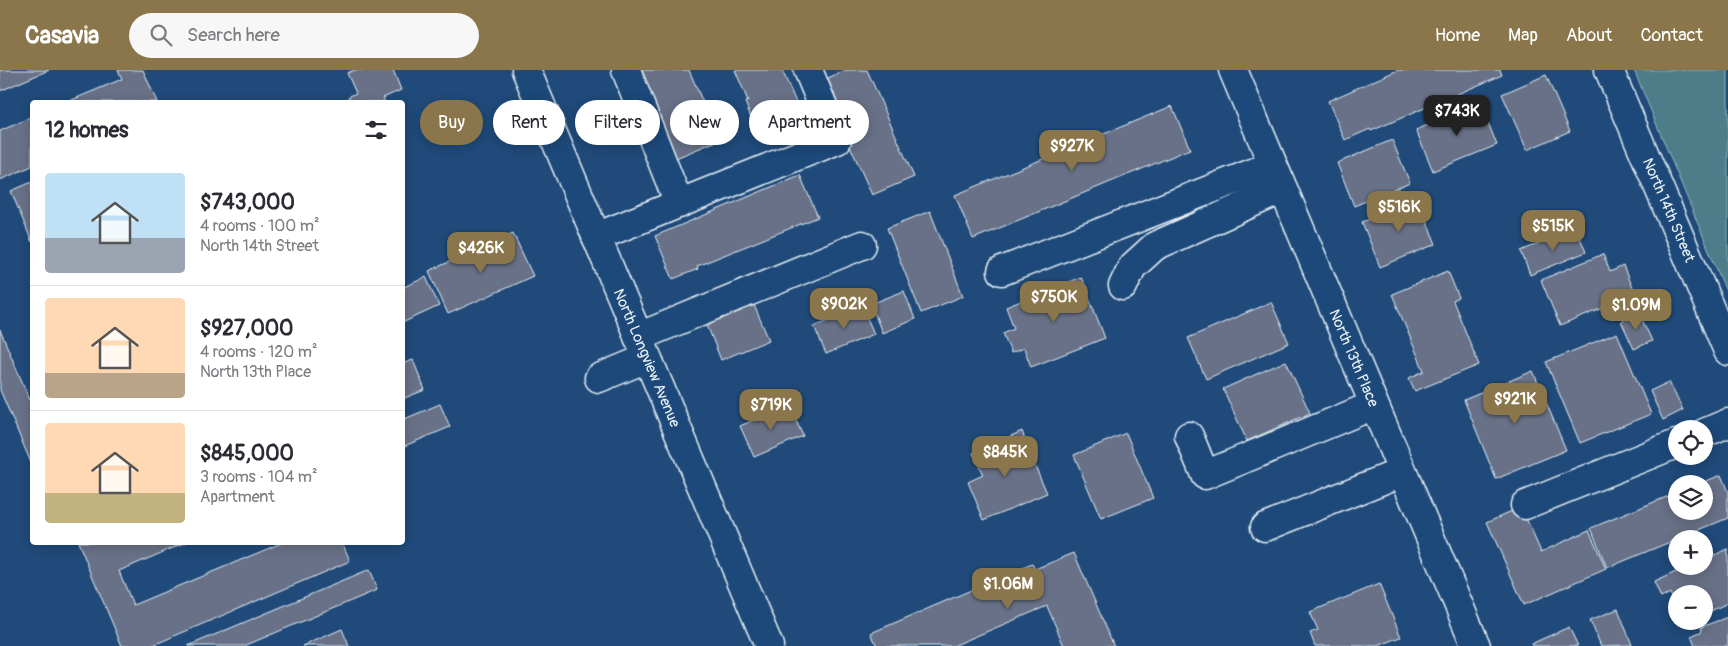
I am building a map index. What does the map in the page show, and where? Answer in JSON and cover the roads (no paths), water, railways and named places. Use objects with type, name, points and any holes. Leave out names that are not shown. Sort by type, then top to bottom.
[{"type":"street","name":"North Longview Avenue","points":[[526,70],[768,646]]},
{"type":"street","points":[[626,70],[679,204]]},
{"type":"street","points":[[596,237],[837,140],[808,70]]},
{"type":"street","name":"North 13th Place","points":[[1233,70],[1475,646]]},
{"type":"street","name":"North 14th Street","points":[[1609,70],[1728,351]]},
{"type":"street","points":[[1002,270],[1278,177]]},
{"type":"street","points":[[1123,286],[1132,266],[1155,246],[1278,177]]},
{"type":"street","points":[[599,378],[643,348],[862,245]]},
{"type":"street","points":[[1189,436],[1204,475],[1374,405]]},
{"type":"street","points":[[1713,429],[1728,423]]},
{"type":"street","points":[[1526,505],[1668,447]]},
{"type":"street","points":[[1265,526],[1402,472]]}]
